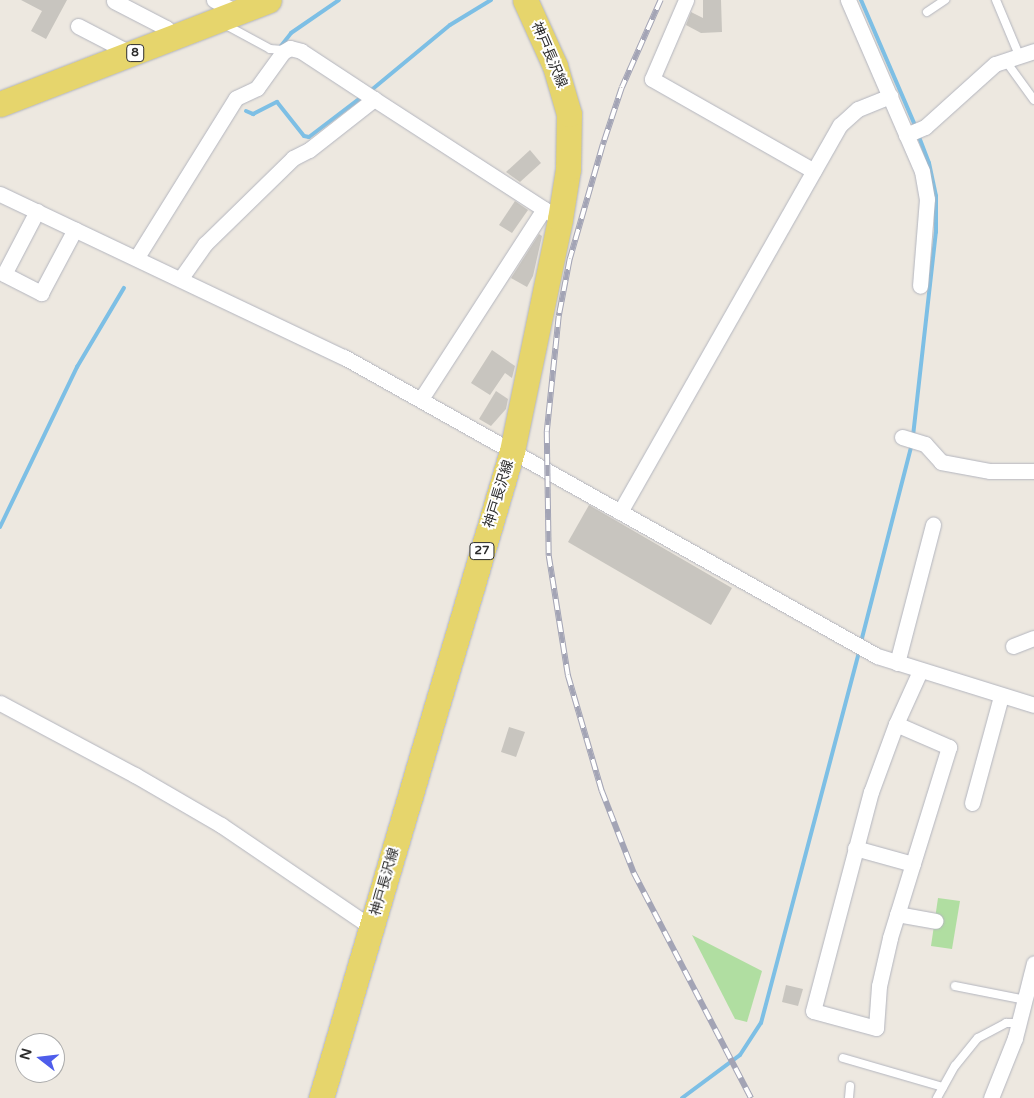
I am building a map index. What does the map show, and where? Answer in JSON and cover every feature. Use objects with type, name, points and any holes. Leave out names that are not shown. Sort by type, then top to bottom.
[{"type":"main road","name":"8","points":[[0,104],[176,38],[223,11],[269,0]]},
{"type":"main road","name":"神戸長沢線","points":[[321,1098],[512,451],[552,214],[568,169],[568,114],[555,66],[525,0]]},
{"type":"street","points":[[686,0],[652,79],[814,171]]},
{"type":"street","points":[[848,0],[908,134],[922,171],[928,199],[920,286]]},
{"type":"street","points":[[114,1],[166,28],[176,38]]},
{"type":"street","points":[[78,26],[132,54]]},
{"type":"street","points":[[137,258],[236,98],[257,88],[286,50],[301,51],[552,214],[421,399]]},
{"type":"street","points":[[908,134],[925,126],[980,76],[1012,58],[1034,51]]},
{"type":"street","points":[[181,278],[205,244],[293,158],[309,150],[369,95]]},
{"type":"street","points":[[620,512],[840,125],[858,109],[890,96]]},
{"type":"street","points":[[0,194],[181,278],[344,357],[868,652],[920,671],[1034,705]]},
{"type":"street","points":[[37,211],[4,274],[41,293],[75,229]]},
{"type":"street","points":[[902,437],[925,444],[941,462],[990,472],[1034,471]]},
{"type":"street","points":[[897,663],[933,525]]},
{"type":"street","points":[[1013,646],[1034,638]]},
{"type":"street","points":[[896,724],[949,746],[897,914],[879,986],[876,1028],[813,1011],[855,848],[896,724],[920,671]]},
{"type":"street","points":[[972,803],[1001,696]]},
{"type":"street","points":[[0,703],[213,820],[372,927]]},
{"type":"street","points":[[855,848],[913,864]]},
{"type":"street","points":[[897,914],[935,921]]},
{"type":"street","points":[[991,1098],[1019,1023],[1034,963]]},
{"type":"lane","points":[[927,12],[945,0]]},
{"type":"lane","points":[[996,0],[1012,58],[1034,100]]},
{"type":"lane","points":[[223,11],[270,49],[286,50]]},
{"type":"lane","points":[[955,986],[1026,1000]]},
{"type":"lane","points":[[937,1098],[955,1066],[978,1038],[1006,1023],[1019,1023]]},
{"type":"lane","points":[[844,1058],[943,1087]]},
{"type":"lane","points":[[849,1098],[850,1086]]},
{"type":"green space","points":[[938,898],[960,901],[952,949],[931,946]]},
{"type":"green space","points":[[692,935],[762,971],[747,1022],[735,1019]]},
{"type":"building","points":[[21,0],[67,0],[46,39],[31,31],[42,11]]},
{"type":"building","points":[[703,0],[721,0],[722,32],[701,33],[686,25],[691,12],[703,18]]},
{"type":"building","points":[[530,150],[541,163],[520,182],[506,172]]},
{"type":"building","points":[[515,201],[528,210],[512,233],[499,225]]},
{"type":"building","points":[[539,234],[542,236],[533,276],[527,287],[511,278]]},
{"type":"building","points":[[492,350],[515,366],[512,378],[505,373],[490,395],[471,383]]},
{"type":"building","points":[[496,391],[508,399],[506,409],[491,426],[479,419]]},
{"type":"building","points":[[589,505],[732,588],[711,625],[568,542]]},
{"type":"building","points":[[509,727],[525,732],[516,757],[501,752]]},
{"type":"building","points":[[786,985],[803,989],[798,1006],[782,1002]]},
{"type":"waterway","points":[[281,46],[291,33],[339,0]]},
{"type":"waterway","points":[[369,92],[450,25],[491,0]]},
{"type":"waterway","points":[[861,0],[916,128]]},
{"type":"waterway","points":[[246,111],[253,114],[277,102],[304,136],[309,137],[363,96]]},
{"type":"waterway","points":[[913,436],[936,232],[936,196],[929,163],[918,134]]},
{"type":"waterway","points":[[0,527],[77,367],[124,288]]},
{"type":"waterway","points":[[861,642],[912,443]]},
{"type":"waterway","points":[[682,1098],[740,1055],[761,1023],[859,651]]},
{"type":"railway","points":[[661,0],[622,88],[603,145],[570,259],[559,316],[547,432],[549,556],[568,675],[602,791],[634,873],[751,1098]]}]
